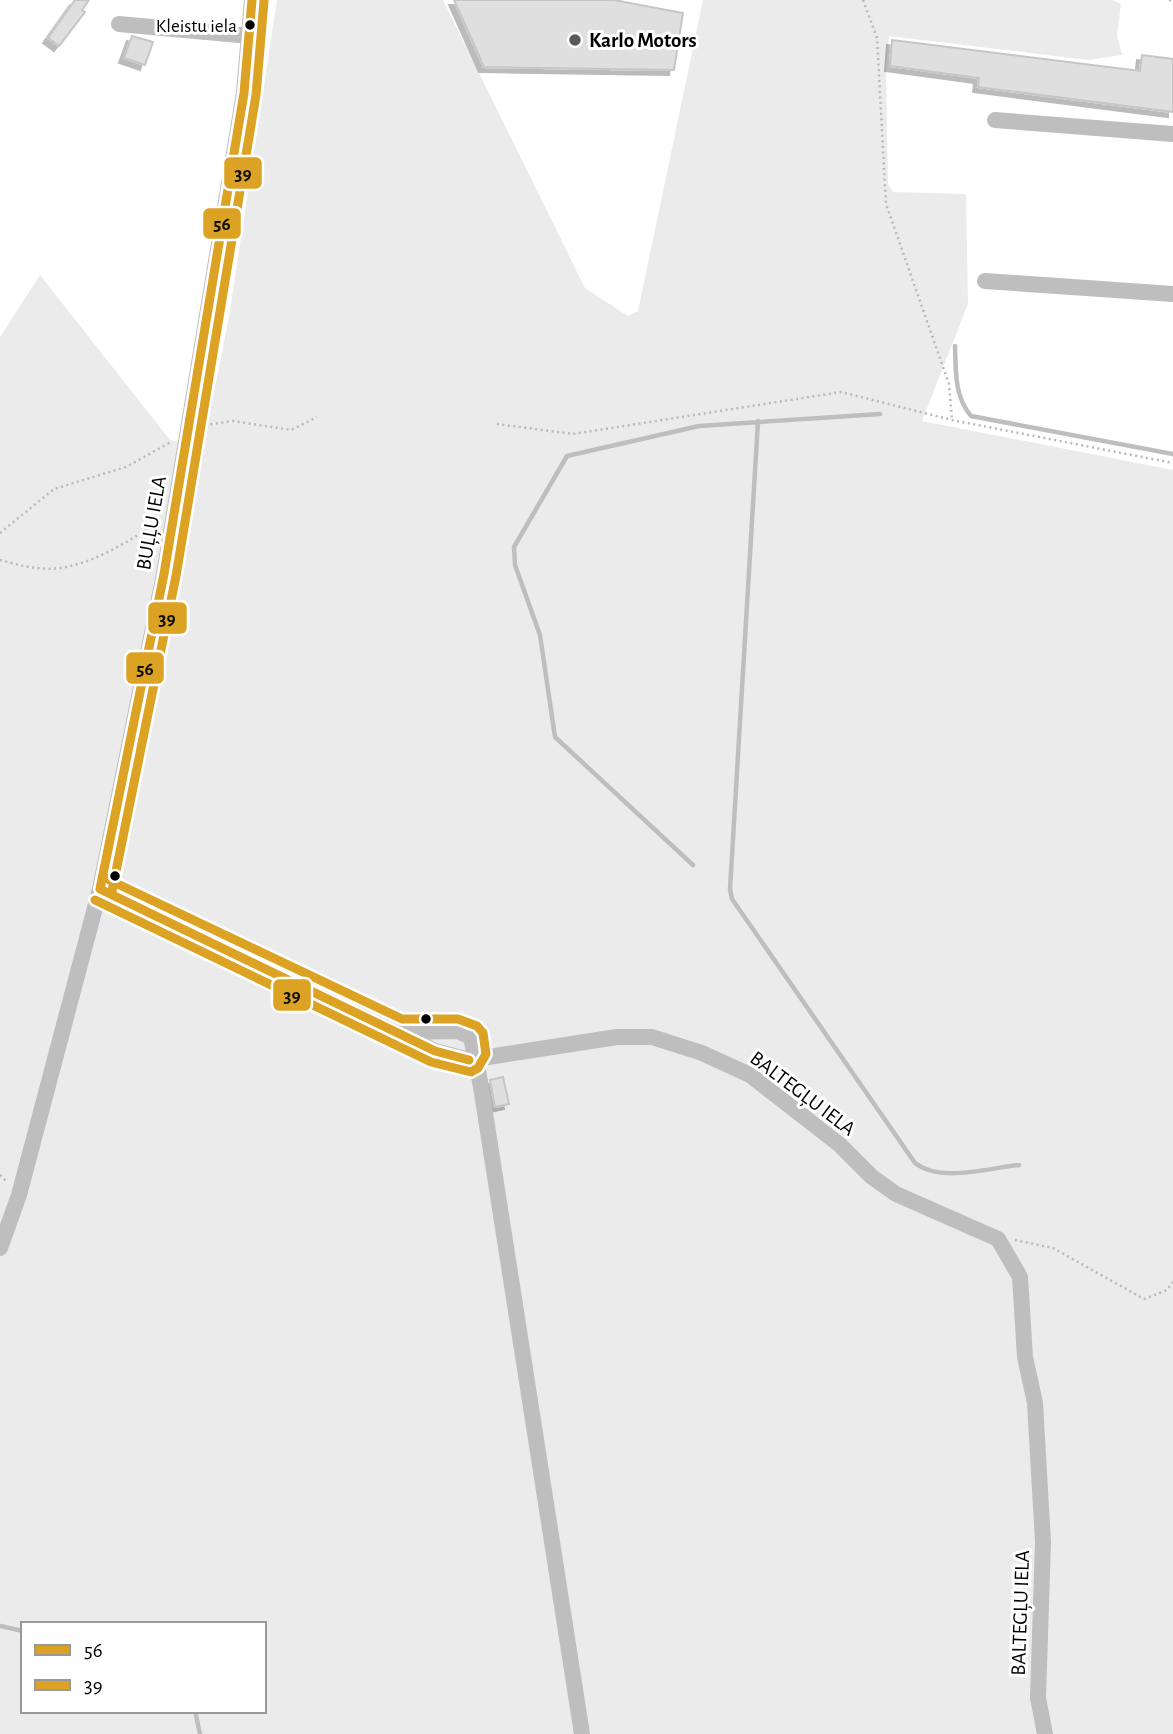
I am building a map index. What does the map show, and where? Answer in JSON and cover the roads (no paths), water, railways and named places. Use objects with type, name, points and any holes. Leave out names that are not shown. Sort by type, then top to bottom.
[{"type":"street","name":"BUĻĻU IELA","points":[[0,1248],[19,1195],[100,889],[188,432],[244,93],[252,0]]},
{"type":"street","points":[[119,24],[250,36]]},
{"type":"street","points":[[995,120],[1173,134]]},
{"type":"street","points":[[985,281],[1173,294]]},
{"type":"street","name":"BALTEGĻU IELA","points":[[100,889],[399,1031],[435,1051],[469,1060],[617,1037],[652,1037],[702,1053],[750,1074],[840,1145],[872,1177],[896,1194],[998,1239],[1020,1277],[1025,1357],[1035,1403],[1043,1542],[1038,1698],[1045,1734]]},
{"type":"street","points":[[399,1031],[457,1031],[471,1037],[474,1043],[474,1052],[469,1060],[478,1071],[481,1087],[582,1734]]},
{"type":"waterway","points":[[955,346],[959,392],[971,416],[1173,454]]},
{"type":"waterway","points":[[693,865],[555,737],[540,635],[515,565],[514,547],[567,456],[699,426],[880,414]]},
{"type":"waterway","points":[[758,421],[730,889],[732,899],[915,1163],[926,1169],[951,1173],[1019,1165]]},
{"type":"waterway","points":[[0,1626],[21,1631]]},
{"type":"waterway","points":[[195,1713],[200,1734]]},
{"type":"place","name":"Kleistu iela","points":[[250,25]]},
{"type":"place","name":"Karlo Motors","points":[[575,40]]}]
